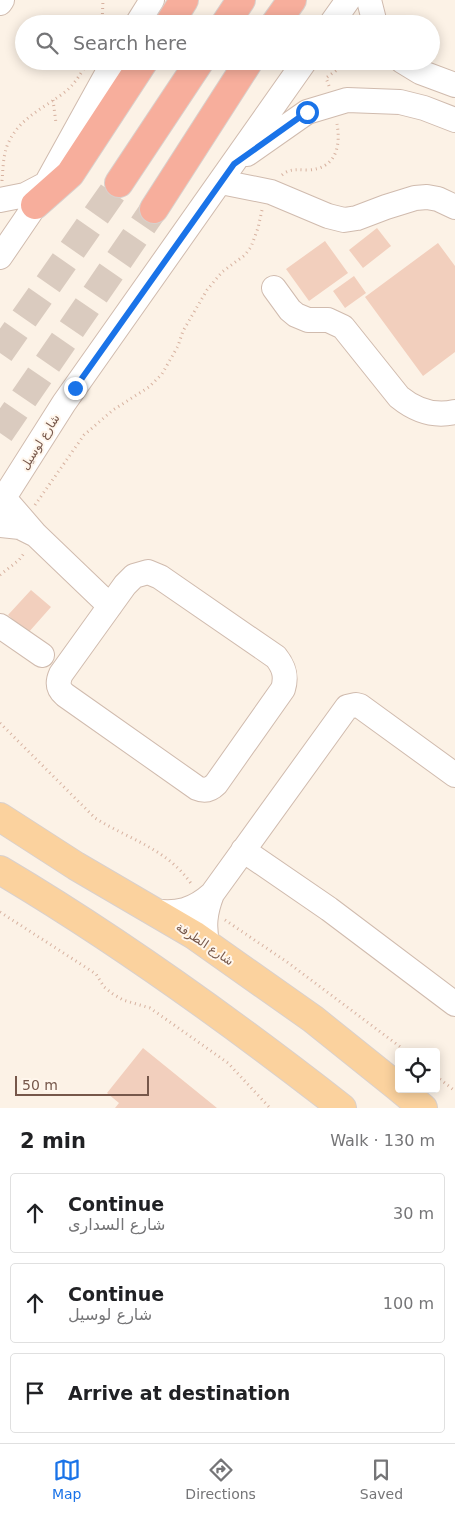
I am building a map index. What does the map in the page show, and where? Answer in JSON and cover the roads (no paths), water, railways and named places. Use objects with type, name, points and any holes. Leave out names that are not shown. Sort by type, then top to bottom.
[{"type":"highway","points":[[175,15],[184,0]]},
{"type":"highway","points":[[231,15],[241,0]]},
{"type":"highway","points":[[281,15],[292,0]]},
{"type":"highway","points":[[41,194],[70,174],[138,70]]},
{"type":"highway","points":[[119,183],[194,70]]},
{"type":"highway","points":[[154,209],[243,70]]},
{"type":"main road","name":"شارع الطرفة","points":[[0,817],[76,866],[208,946],[313,1019],[395,1086]]},
{"type":"main road","points":[[0,832],[22,845],[76,866]]},
{"type":"main road","points":[[0,870],[52,901],[170,981],[281,1060],[342,1108]]},
{"type":"main road","name":"شارع الطرفة","points":[[404,1093],[423,1108]]},
{"type":"street","points":[[143,15],[152,0]]},
{"type":"street","points":[[337,15],[348,0]]},
{"type":"street","points":[[369,0],[373,15]]},
{"type":"street","points":[[0,257],[41,194],[109,70]]},
{"type":"street","name":"شارع لوسيل","points":[[2,501],[64,403],[299,70]]},
{"type":"street","points":[[417,70],[455,85]]},
{"type":"street","points":[[455,120],[424,108],[400,102],[347,100],[307,112],[227,173],[328,216],[344,220],[357,218],[415,198],[427,197],[438,199],[455,207]]},
{"type":"street","points":[[1,192],[25,195],[41,194]]},
{"type":"street","points":[[274,288],[296,315],[308,320],[328,320],[343,327],[399,397],[408,404],[429,413],[455,412]]},
{"type":"street","points":[[2,501],[110,606]]},
{"type":"street","points":[[0,526],[30,527]]},
{"type":"street","points":[[148,572],[154,574],[271,654],[281,663],[285,675],[283,689],[216,784],[209,789],[197,788],[66,695],[59,688],[58,683],[61,674],[110,606],[134,576],[148,572]]},
{"type":"street","points":[[0,626],[42,655]]},
{"type":"street","points":[[208,946],[205,914],[212,894],[343,710],[351,705],[360,706],[455,775]]},
{"type":"street","points":[[243,850],[329,909],[455,1004]]},
{"type":"street","points":[[153,911],[179,912],[197,906],[212,894]]},
{"type":"tunnel","points":[[0,353],[119,183]]},
{"type":"tunnel","points":[[0,433],[154,209]]}]
